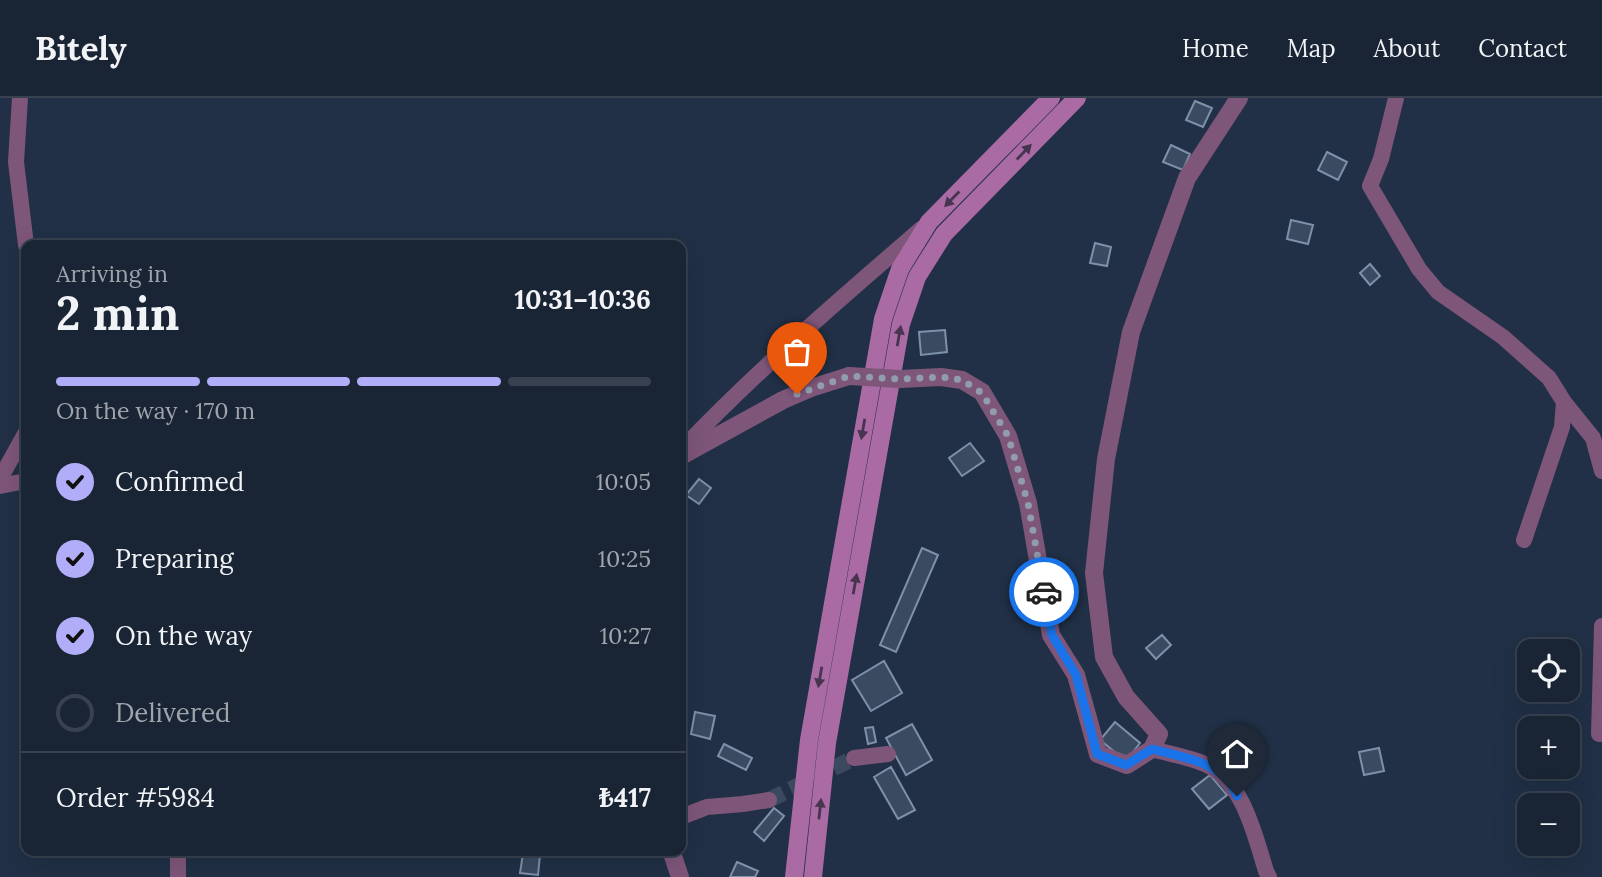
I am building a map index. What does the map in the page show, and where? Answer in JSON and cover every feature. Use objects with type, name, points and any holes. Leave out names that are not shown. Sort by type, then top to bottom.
[{"type":"main road","points":[[794,877],[809,740],[883,319],[900,270],[932,219],[1051,98]]},
{"type":"main road","points":[[813,877],[827,743],[901,324],[917,277],[944,234],[1077,98]]},
{"type":"street","points":[[20,98],[16,162],[25,240]]},
{"type":"street","points":[[686,453],[783,400],[849,376],[900,379],[941,377],[962,380],[982,393],[1008,436],[1028,503],[1052,635],[1076,675],[1097,754],[1126,765],[1152,749],[1159,734],[1126,697],[1104,657],[1094,573],[1106,459],[1131,332],[1187,178],[1239,98]]},
{"type":"street","points":[[1396,98],[1381,159],[1370,186],[1419,269],[1438,292],[1503,337],[1549,378],[1593,438],[1602,471]]},
{"type":"street","points":[[686,445],[724,405],[932,219]]},
{"type":"street","points":[[1524,540],[1562,427],[1564,402]]},
{"type":"street","points":[[0,480],[21,441]]},
{"type":"street","points":[[0,486],[21,482]]},
{"type":"street","points":[[1599,734],[1602,626]]},
{"type":"street","points":[[1152,749],[1208,765],[1228,781],[1246,811],[1269,877]]},
{"type":"street","points":[[854,758],[888,754]]},
{"type":"street","points":[[686,815],[707,807],[769,800]]},
{"type":"street","points":[[178,856],[178,877]]},
{"type":"street","points":[[673,856],[680,877]]},
{"type":"building","points":[[1195,101],[1212,108],[1203,127],[1186,120]]},
{"type":"building","points":[[1171,145],[1190,154],[1183,170],[1163,162]]},
{"type":"building","points":[[1327,152],[1347,162],[1338,180],[1318,170]]},
{"type":"building","points":[[1291,220],[1313,225],[1308,244],[1287,239]]},
{"type":"building","points":[[1095,243],[1111,247],[1107,266],[1090,263]]},
{"type":"building","points":[[1370,264],[1380,276],[1370,285],[1360,273]]},
{"type":"building","points":[[945,330],[947,352],[921,355],[919,332]]},
{"type":"building","points":[[970,443],[984,461],[962,476],[949,458]]},
{"type":"building","points":[[699,479],[711,488],[699,504],[686,495]]},
{"type":"building","points":[[922,548],[938,555],[896,652],[880,645]]},
{"type":"building","points":[[1162,635],[1171,645],[1156,659],[1146,648]]},
{"type":"building","points":[[884,661],[902,693],[871,711],[852,680]]},
{"type":"building","points":[[695,712],[715,716],[710,739],[691,734]]},
{"type":"building","points":[[1115,722],[1140,743],[1126,761],[1100,740]]},
{"type":"building","points":[[912,724],[932,760],[906,775],[886,738]]},
{"type":"building","points":[[873,727],[876,742],[868,744],[865,728]]},
{"type":"building","points":[[724,744],[752,758],[746,770],[718,756]]},
{"type":"building","points":[[1379,748],[1384,771],[1364,775],[1359,752]]},
{"type":"building","points":[[891,767],[915,810],[898,819],[874,777]]},
{"type":"building","points":[[1210,775],[1227,795],[1209,809],[1192,789]]},
{"type":"building","points":[[774,808],[784,816],[764,841],[754,832]]},
{"type":"building","points":[[523,856],[540,856],[538,875],[520,873]]},
{"type":"building","points":[[737,862],[758,871],[755,877],[730,877]]},
{"type":"tunnel","points":[[769,800],[854,758]]},
{"type":"way so far","points":[[797,394],[849,376],[900,379],[941,377],[962,380],[982,393],[1008,436],[1028,503],[1044,592]]},
{"type":"route","points":[[1044,592],[1052,635],[1076,675],[1097,754],[1126,765],[1152,749],[1179,756],[1208,765],[1228,781],[1237,796]]}]
